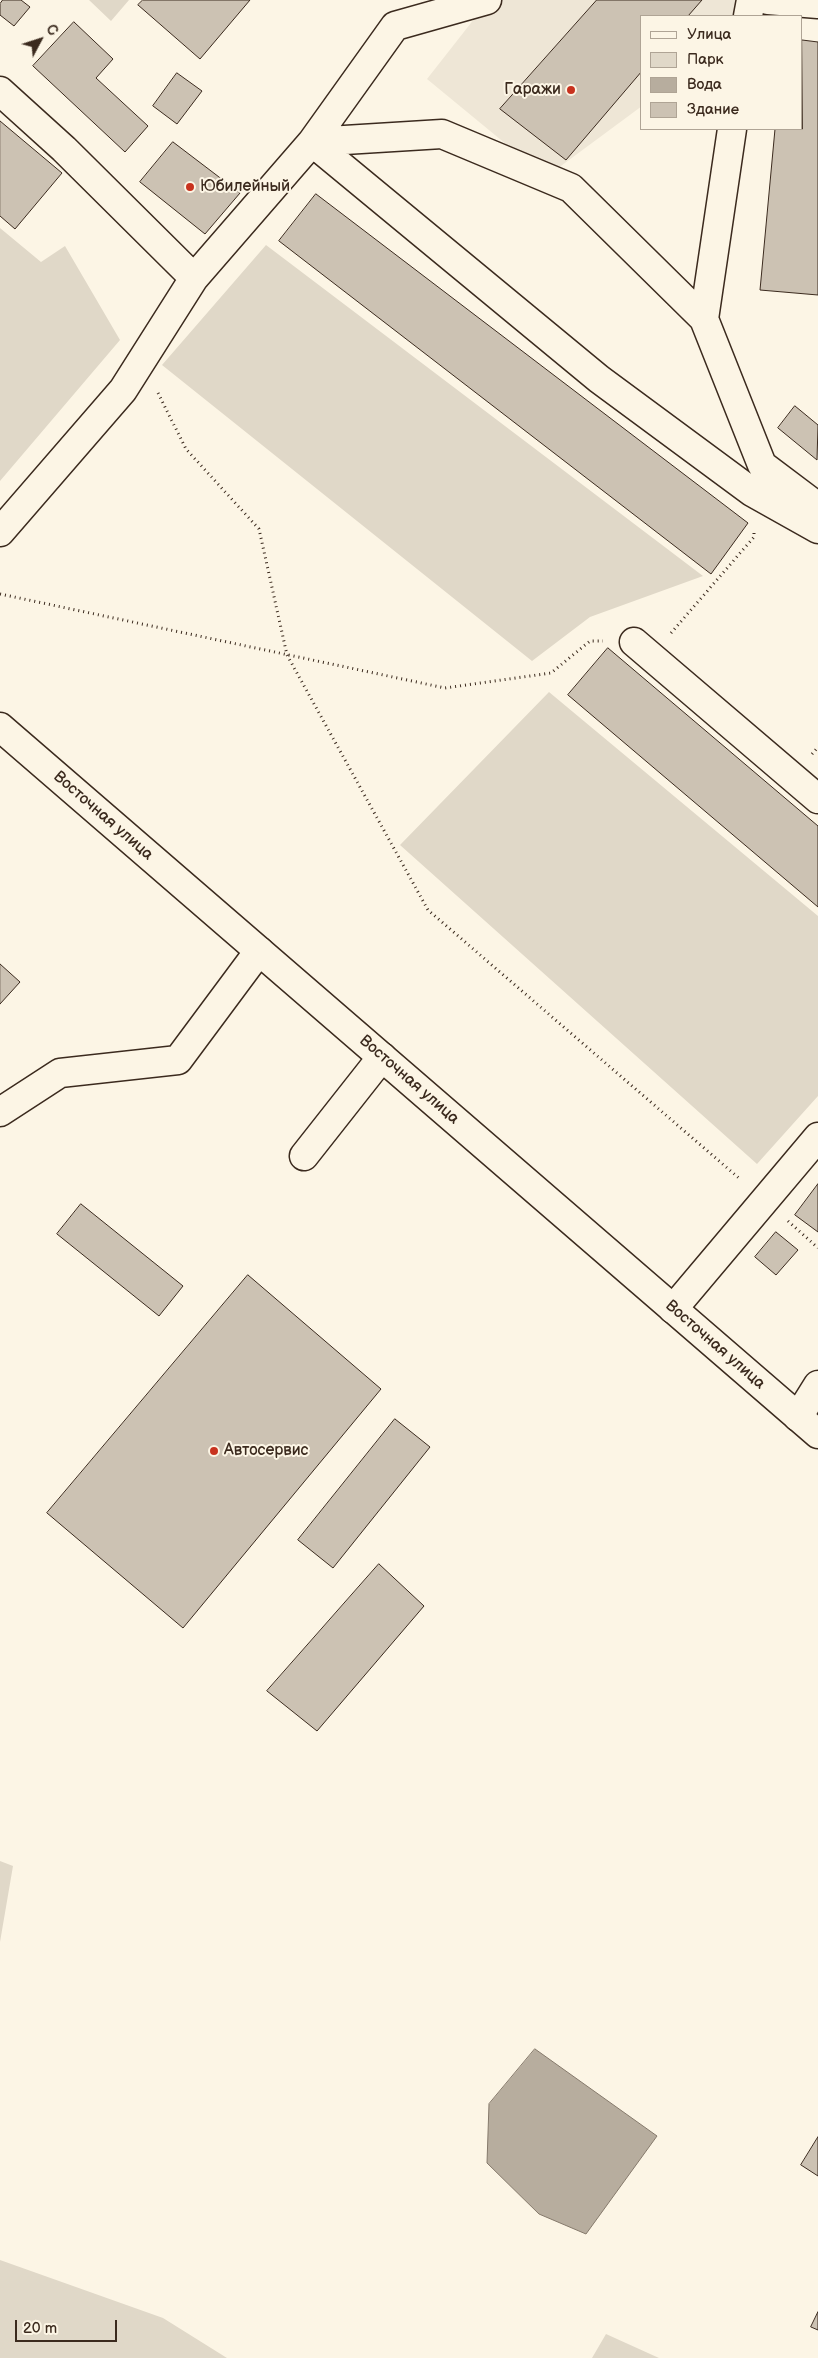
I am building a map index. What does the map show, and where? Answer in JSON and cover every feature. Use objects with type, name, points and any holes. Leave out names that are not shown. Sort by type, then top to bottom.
[{"type":"main road","points":[[0,532],[124,390],[194,278],[312,142],[395,26],[487,0]]},
{"type":"main road","points":[[748,15],[750,0]]},
{"type":"main road","points":[[768,0],[818,4]]},
{"type":"main road","points":[[0,90],[64,149],[194,278]]},
{"type":"main road","points":[[704,319],[732,130]]},
{"type":"main road","points":[[312,142],[442,134],[571,188],[704,319],[762,465],[818,507]]},
{"type":"main road","points":[[312,142],[599,379],[752,492],[818,528]]},
{"type":"main road","points":[[642,649],[818,799]]},
{"type":"main road","name":"Восточная улица","points":[[0,727],[808,1425]]},
{"type":"main road","points":[[0,1112],[60,1073],[178,1060],[260,951]]},
{"type":"main road","points":[[304,1156],[382,1057]]},
{"type":"main road","points":[[673,1309],[818,1136]]},
{"type":"main road","points":[[808,1425],[818,1385]]},
{"type":"path","points":[[142,361],[186,449],[259,529],[287,654],[428,910],[765,1200],[818,1248]]},
{"type":"path","points":[[0,594],[445,688],[551,673],[590,641],[642,649],[754,537],[752,492]]},
{"type":"shaded area","points":[[489,0],[784,0],[763,15],[640,15],[640,107],[546,177],[427,79]]},
{"type":"green space","points":[[89,0],[129,0],[111,21]]},
{"type":"green space","points":[[0,228],[41,262],[65,246],[120,340],[0,481]]},
{"type":"green space","points":[[266,245],[703,576],[590,617],[532,661],[162,365]]},
{"type":"green space","points":[[549,692],[818,916],[818,1096],[757,1164],[400,845]]},
{"type":"green space","points":[[0,1861],[13,1866],[0,1942]]},
{"type":"green space","points":[[0,2260],[163,2318],[227,2358],[0,2358]]},
{"type":"green space","points":[[606,2334],[659,2358],[592,2358]]},
{"type":"water","points":[[535,2049],[657,2136],[586,2234],[539,2214],[487,2163],[489,2104]]},
{"type":"building","points":[[3,0],[21,0],[30,7],[14,26],[0,15],[0,4]]},
{"type":"building","points":[[143,0],[250,0],[200,59],[138,5]]},
{"type":"building","name":"Гаражи","points":[[597,0],[702,0],[689,15],[640,15],[640,73],[566,160],[500,109]]},
{"type":"building","points":[[74,22],[113,59],[96,78],[148,126],[125,152],[33,66]]},
{"type":"building","points":[[803,40],[818,42],[818,295],[760,290],[775,130],[803,130]]},
{"type":"building","points":[[177,73],[202,91],[177,124],[153,106]]},
{"type":"building","points":[[0,121],[62,173],[15,229],[0,216]]},
{"type":"building","name":"Юбилейный","points":[[173,142],[240,193],[205,234],[140,182]]},
{"type":"building","points":[[316,194],[748,523],[711,574],[279,241]]},
{"type":"building","points":[[795,406],[818,425],[817,460],[778,428]]},
{"type":"building","points":[[608,648],[818,826],[818,907],[568,695]]},
{"type":"building","points":[[0,964],[20,982],[0,1004]]},
{"type":"building","points":[[818,1184],[818,1232],[795,1215]]},
{"type":"building","points":[[81,1204],[183,1286],[159,1316],[57,1234]]},
{"type":"building","points":[[776,1232],[798,1250],[776,1275],[755,1257]]},
{"type":"building","name":"Автосервис","points":[[248,1275],[381,1389],[183,1628],[47,1513]]},
{"type":"building","points":[[395,1419],[430,1447],[333,1568],[298,1540]]},
{"type":"building","points":[[379,1564],[424,1606],[317,1731],[267,1691]]},
{"type":"building","points":[[818,2137],[818,2176],[801,2165]]},
{"type":"building","points":[[818,2312],[818,2330],[811,2327]]},
{"type":"place","name":"Гаражи","points":[[571,90]]},
{"type":"place","name":"Юбилейный","points":[[190,187]]},
{"type":"place","name":"Автосервис","points":[[214,1451]]}]
